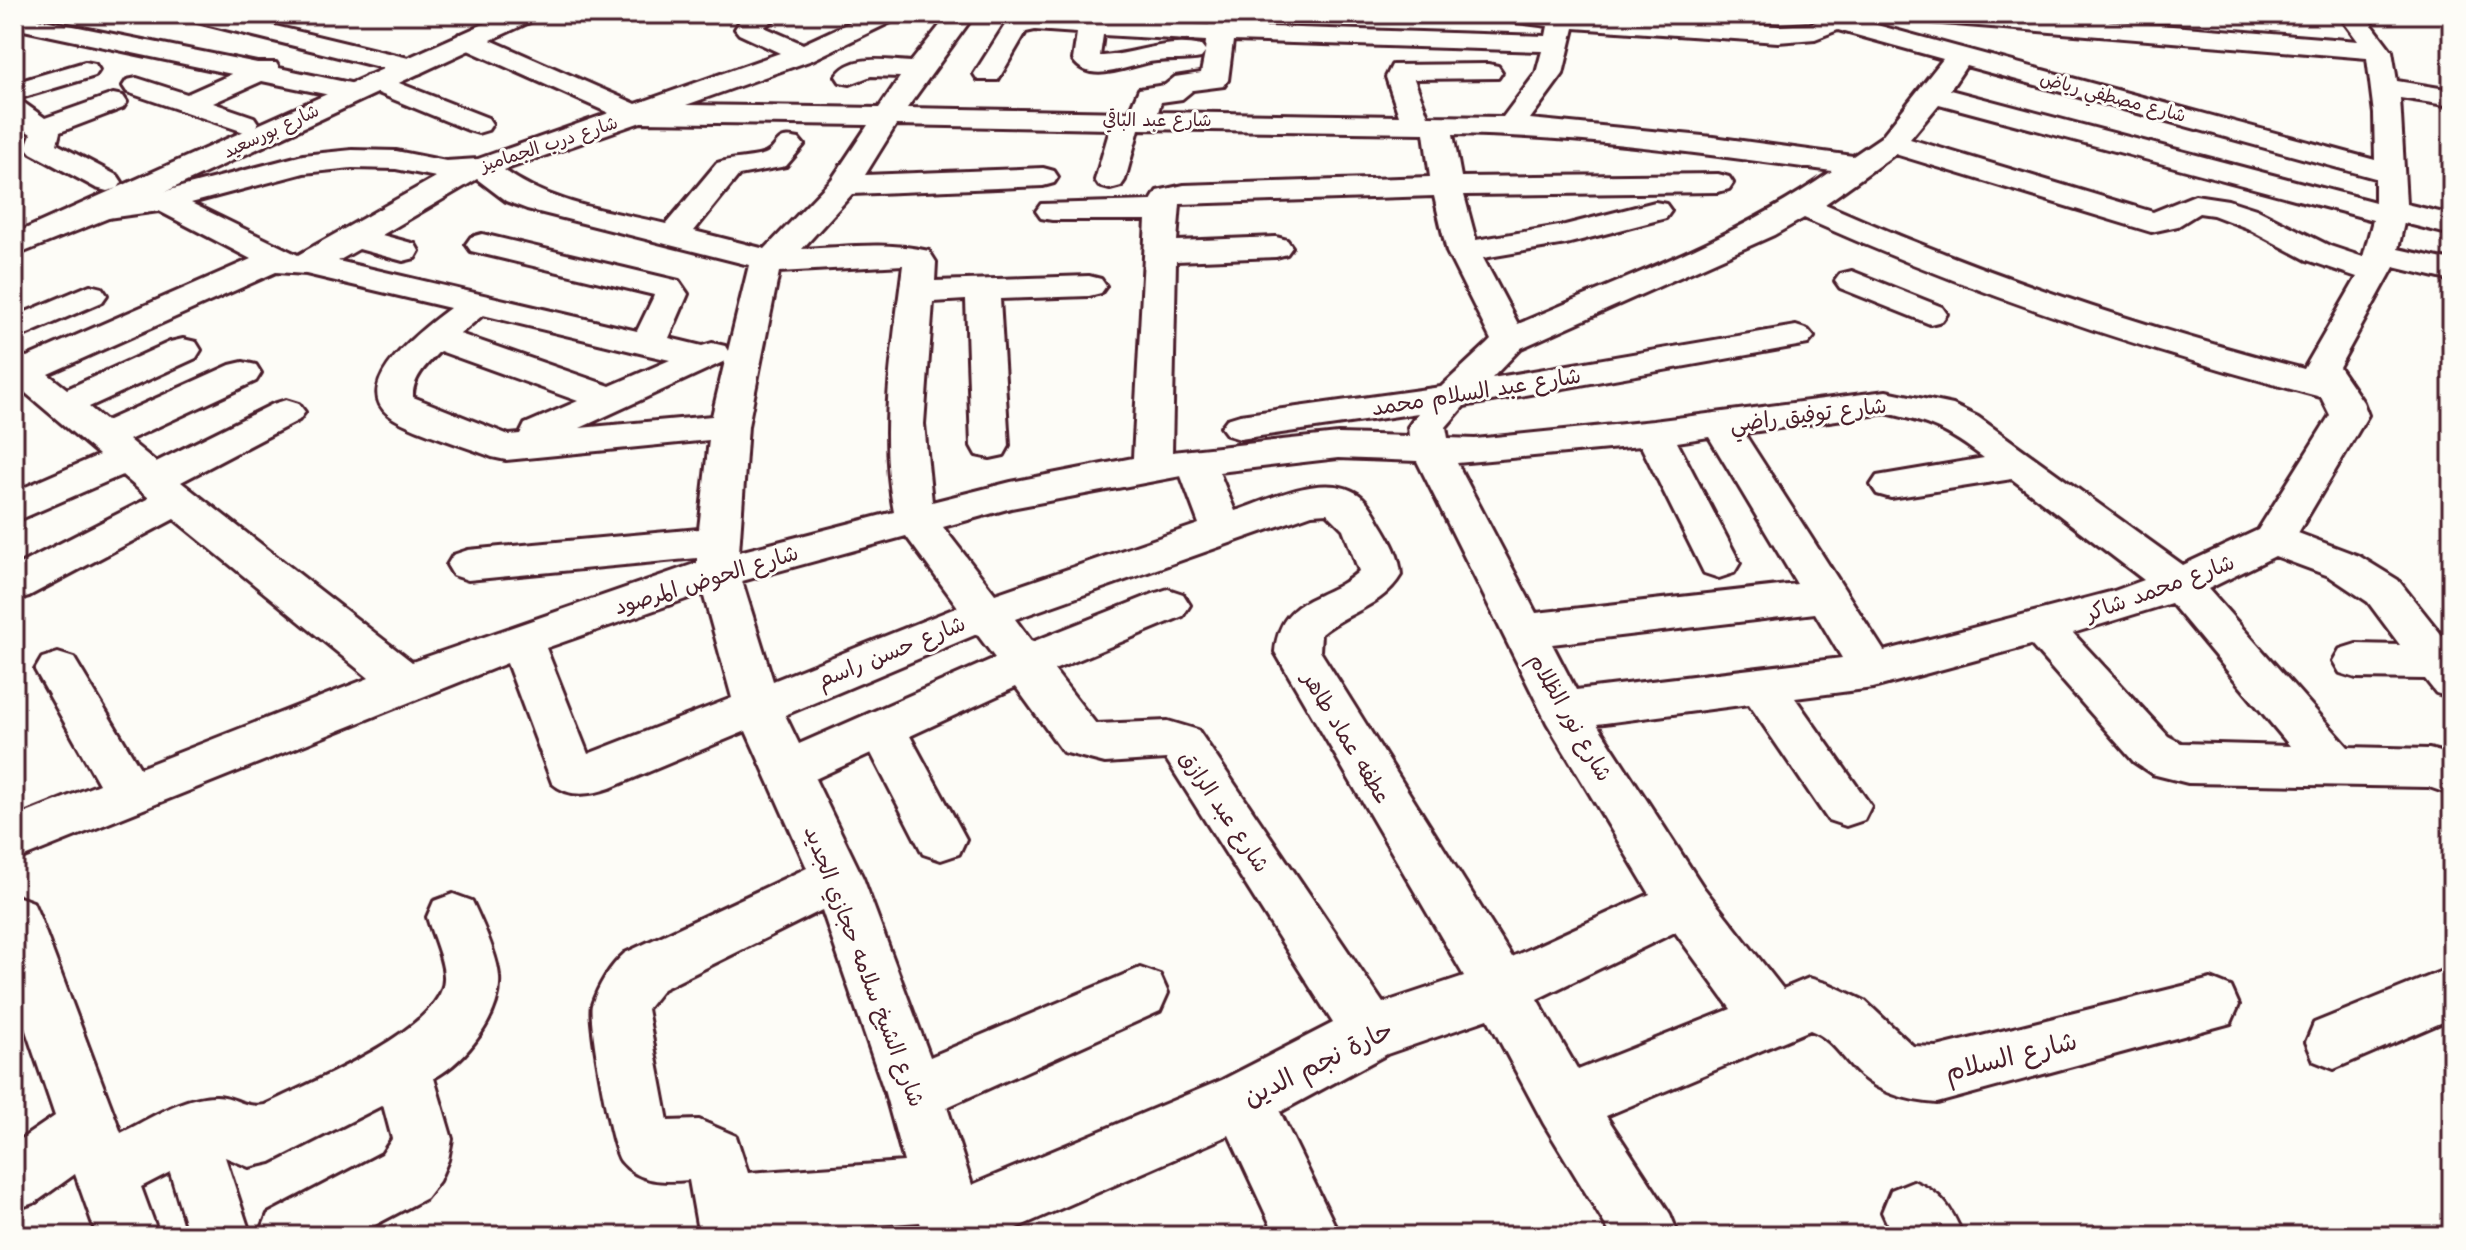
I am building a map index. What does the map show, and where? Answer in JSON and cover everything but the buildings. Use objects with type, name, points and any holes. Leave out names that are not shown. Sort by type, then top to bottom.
[{"type":"street","points":[[194,14],[251,19],[312,41],[371,78],[478,124]]},
{"type":"street","name":"شارع بورسعيد","points":[[14,246],[100,210],[371,78],[485,14]]},
{"type":"street","name":"شارع بورسعيد","points":[[14,220],[244,123],[371,78],[527,14]]},
{"type":"street","points":[[769,14],[750,24],[748,29],[803,54]]},
{"type":"street","name":"شارع درب الجماميز","points":[[100,210],[163,201],[303,164],[352,159],[396,160],[446,170],[476,169],[803,54],[888,14]]},
{"type":"street","name":"شارع الشيخ سلامه حجازي الجديد","points":[[950,1217],[914,1093],[837,878],[757,705],[718,557],[729,426],[763,269],[816,217],[843,185],[918,70],[962,14]]},
{"type":"street","points":[[1722,14],[1743,33]]},
{"type":"street","points":[[1787,14],[1830,22]]},
{"type":"street","points":[[1930,14],[2118,22],[2452,98]]},
{"type":"street","points":[[2351,14],[2384,84],[2390,200],[2379,264],[2321,367],[2331,388],[2348,406],[2349,415],[2273,540],[2365,577],[2383,591],[2441,657]]},
{"type":"street","points":[[1497,15],[1561,25]]},
{"type":"street","points":[[177,54],[251,19]]},
{"type":"street","points":[[14,20],[259,72],[371,78]]},
{"type":"street","points":[[94,37],[131,20]]},
{"type":"street","points":[[188,104],[259,72],[312,41],[339,20]]},
{"type":"street","points":[[988,74],[1019,25],[1034,22],[1091,28],[1086,60],[1089,63],[1131,62],[1149,43],[1220,33],[1271,44],[1434,27],[1561,25],[1743,33],[1830,22]]},
{"type":"street","name":"شارع مصطفي رياض","points":[[1830,22],[2280,143],[2390,200]]},
{"type":"street","points":[[1511,126],[1549,74],[1561,25]]},
{"type":"street","points":[[1434,27],[1437,71]]},
{"type":"street","points":[[1110,180],[1147,96],[1172,93],[1185,83],[1213,81],[1220,33]]},
{"type":"street","name":"شارع عبد الباقي","points":[[468,40],[625,110],[641,113],[1134,120],[1245,139],[1427,123],[1511,126],[1713,146],[1858,166]]},
{"type":"street","points":[[1463,252],[1566,234],[1763,228],[1803,206],[1891,143],[1933,94],[1960,55]]},
{"type":"street","points":[[850,76],[866,68],[918,70]]},
{"type":"street","points":[[22,113],[85,70]]},
{"type":"street","points":[[1509,341],[1463,252],[1427,123],[1400,73],[1408,70],[1549,74]]},
{"type":"street","points":[[2384,84],[2452,125]]},
{"type":"street","points":[[137,86],[244,123]]},
{"type":"street","points":[[1933,94],[2390,200],[2452,225]]},
{"type":"street","points":[[22,113],[113,102]]},
{"type":"street","points":[[22,113],[46,135],[41,147],[107,182]]},
{"type":"street","points":[[2280,143],[2293,117]]},
{"type":"street","points":[[1603,136],[1627,182],[1683,231]]},
{"type":"street","points":[[1153,454],[1163,202],[1245,139],[1447,187],[1718,183]]},
{"type":"street","points":[[1891,143],[2103,222],[2160,223],[2171,220],[2190,205],[2207,205],[2248,218],[2319,253],[2379,264],[2452,271]]},
{"type":"street","points":[[674,235],[728,169],[747,164],[774,163],[789,145]]},
{"type":"street","points":[[406,682],[19,368],[354,238],[476,169],[517,194],[538,202],[769,260],[900,255],[917,258],[920,262],[915,292],[906,447],[907,486],[916,520]]},
{"type":"street","points":[[843,185],[1043,177]]},
{"type":"street","points":[[163,201],[292,262],[705,357]]},
{"type":"street","points":[[1803,206],[1928,261],[2036,301],[2177,347],[2331,388]]},
{"type":"street","points":[[1052,211],[1162,210]]},
{"type":"street","points":[[1430,448],[1427,427],[1451,397],[1481,372],[1509,341],[1683,231]]},
{"type":"street","points":[[354,238],[403,251]]},
{"type":"street","points":[[482,244],[667,288],[670,298],[648,344]]},
{"type":"street","points":[[1159,252],[1276,247]]},
{"type":"street","points":[[1895,299],[1928,261]]},
{"type":"street","points":[[1852,281],[1930,314]]},
{"type":"street","points":[[915,292],[1089,286]]},
{"type":"street","points":[[983,290],[990,446]]},
{"type":"street","points":[[14,330],[90,295]]},
{"type":"street","points":[[477,304],[434,337],[400,378],[394,390],[395,400],[404,409],[506,448],[729,426]]},
{"type":"street","points":[[434,337],[612,400]]},
{"type":"street","name":"شارع عبد السلام محمد","points":[[1153,454],[1451,397],[1796,337]]},
{"type":"street","points":[[506,448],[747,338]]},
{"type":"street","points":[[62,405],[183,350]]},
{"type":"street","points":[[14,585],[243,373]]},
{"type":"street","name":"شارع توفيق راضي","points":[[1430,448],[1475,451],[1653,433],[1886,402],[1913,405],[1965,425],[2179,584],[2336,767]]},
{"type":"street","points":[[14,508],[140,469],[286,412]]},
{"type":"street","points":[[1720,424],[1873,671]]},
{"type":"street","points":[[1653,433],[1719,563]]},
{"type":"street","name":"شارع الحوض المرصود","points":[[14,840],[406,682],[521,640],[718,557],[916,520],[1153,454],[1195,461],[1338,446],[1430,448]]},
{"type":"street","name":"شارع نور الظلام","points":[[1430,448],[1563,710],[1684,903],[1773,1020]]},
{"type":"street","points":[[1195,461],[1223,532]]},
{"type":"street","points":[[1891,485],[2020,465]]},
{"type":"street","name":"شارع حسن راسم","points":[[521,640],[569,769],[575,774],[593,774],[986,613],[1316,499],[1350,508]]},
{"type":"street","name":"عطفه عماد طاهر","points":[[1350,508],[1377,556],[1381,565],[1380,575],[1366,589],[1309,618],[1300,628],[1296,640],[1297,652],[1501,989]]},
{"type":"street","name":"شارع عبد الرازق","points":[[916,520],[1080,739],[1093,745],[1167,738],[1181,743],[1371,1033]]},
{"type":"street","name":"شارع محمد شاكر","points":[[1563,710],[1873,671],[2124,604],[2226,565],[2273,540]]},
{"type":"street","points":[[468,565],[718,557]]},
{"type":"street","points":[[1523,631],[1827,596]]},
{"type":"street","points":[[787,770],[1022,665],[1168,605]]},
{"type":"street","points":[[2042,628],[2151,749],[2169,760],[2188,764],[2429,768],[2452,775]]},
{"type":"street","points":[[2356,661],[2441,657]]},
{"type":"street","points":[[58,670],[130,794]]},
{"type":"street","points":[[1761,686],[1846,806]]},
{"type":"street","points":[[882,729],[941,839]]},
{"type":"street","points":[[727,1221],[715,1157],[699,1150],[656,1152],[641,1139],[619,1008],[632,982],[644,971],[837,878]]},
{"type":"street","name":"حارة نجم الدين","points":[[727,1221],[950,1217],[1243,1100],[1371,1033],[1501,989],[1684,903]]},
{"type":"street","points":[[14,1180],[97,1151],[211,1124],[249,1137],[271,1133],[425,1053],[451,1029],[467,1003],[472,977],[453,917]]},
{"type":"street","points":[[14,918],[128,1236]]},
{"type":"street","points":[[1501,989],[1565,1104],[1648,1236]]},
{"type":"street","points":[[2334,1042],[2452,992]]},
{"type":"street","points":[[914,1093],[1140,993]]},
{"type":"street","name":"شارع السلام","points":[[1565,1104],[1809,1004],[1825,1006],[1853,1024],[1873,1052],[1887,1064],[1921,1076],[1937,1075],[2211,1005]]},
{"type":"street","points":[[290,1236],[404,1176],[418,1160],[422,1139],[402,1065]]},
{"type":"street","points":[[1243,1100],[1309,1236]]},
{"type":"street","points":[[187,1131],[220,1236]]}]
